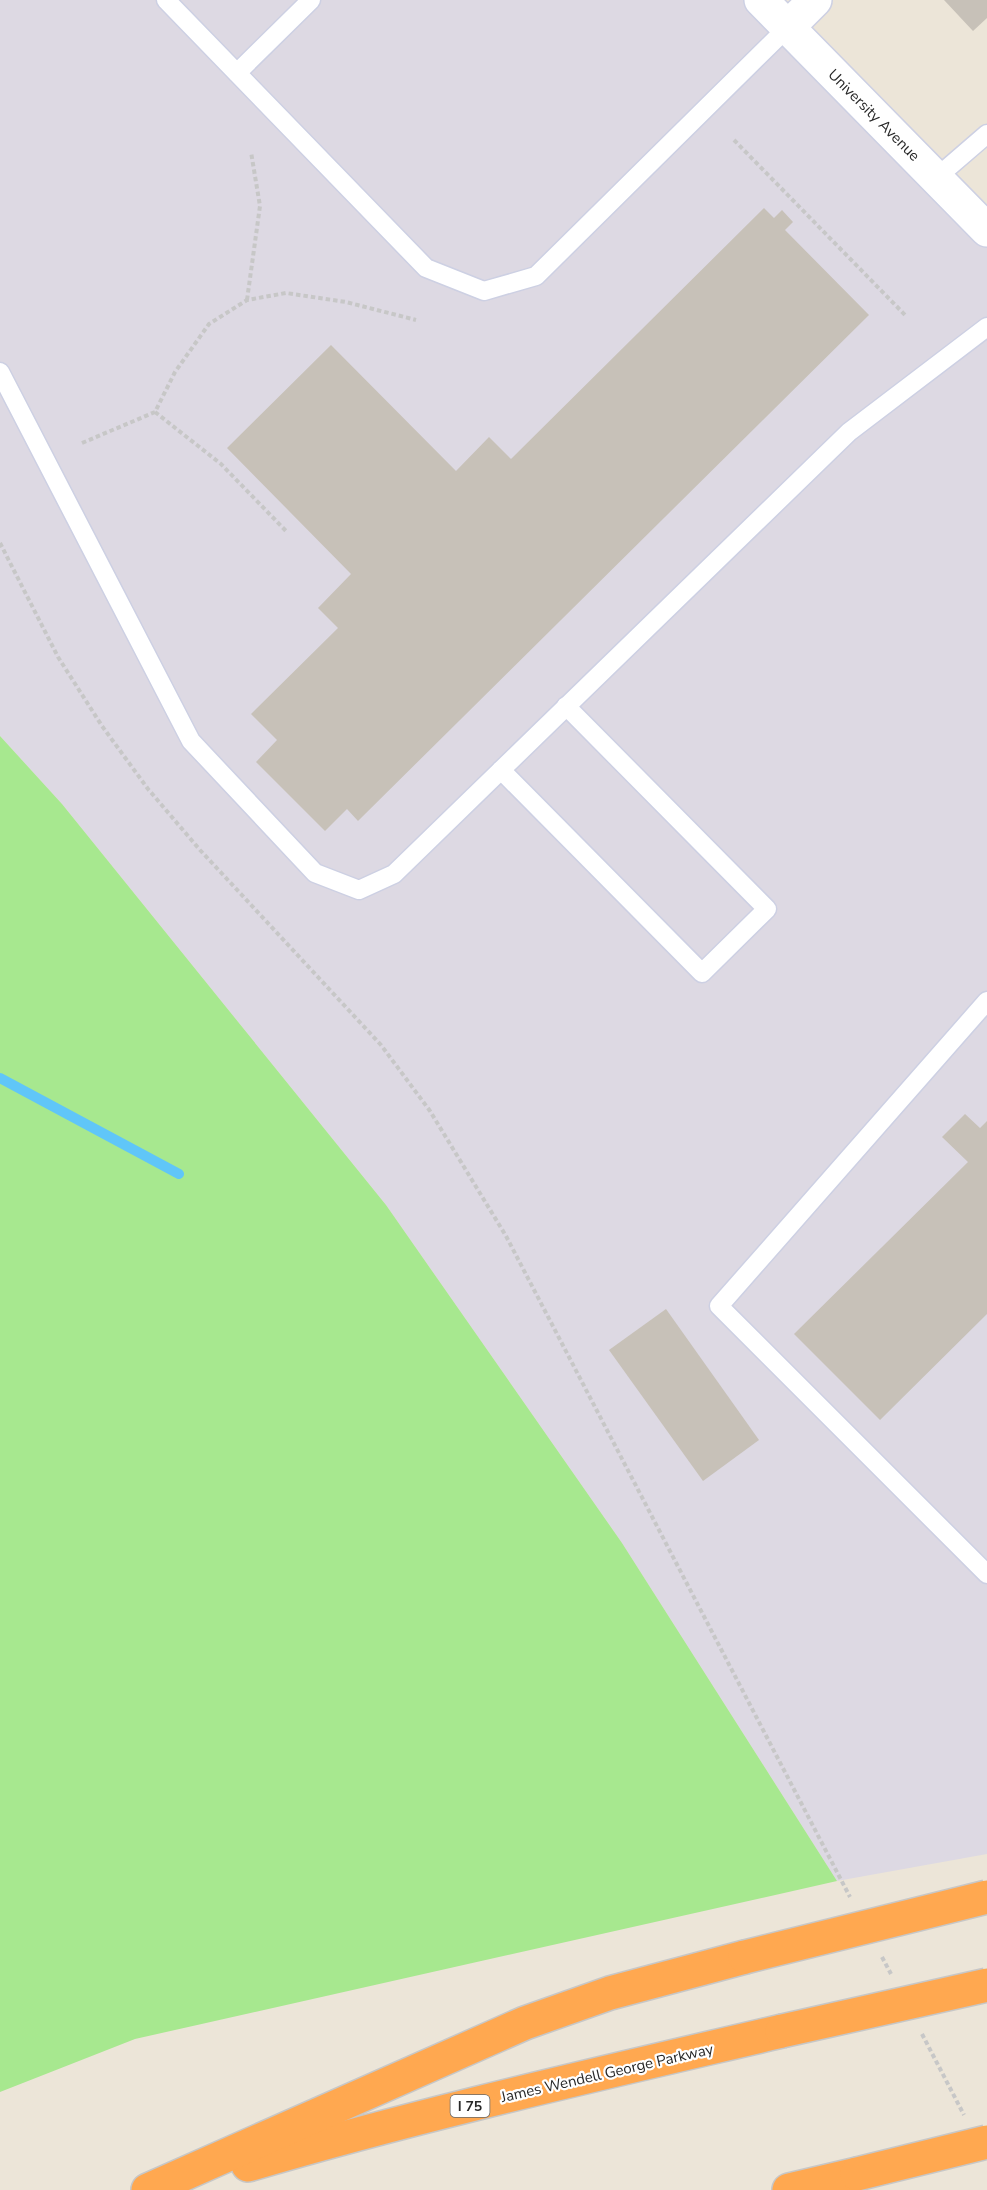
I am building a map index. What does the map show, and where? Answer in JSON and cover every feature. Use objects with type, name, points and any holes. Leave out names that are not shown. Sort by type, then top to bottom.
[{"type":"highway","points":[[148,2190],[525,2023],[610,1993],[987,1897]]},
{"type":"highway","name":"James Wendell George Parkway","points":[[161,2190],[298,2150],[546,2087],[987,1985]]},
{"type":"highway","points":[[789,2190],[987,2142]]},
{"type":"main road","name":"University Avenue","points":[[761,0],[987,230]]},
{"type":"main road","points":[[788,27],[815,0]]},
{"type":"lane","points":[[166,0],[426,268],[484,291],[536,276],[788,27]]},
{"type":"lane","points":[[237,73],[311,0]]},
{"type":"lane","points":[[936,178],[987,134]]},
{"type":"lane","points":[[0,372],[191,741],[315,873],[359,890],[394,874],[849,432],[987,327]]},
{"type":"lane","points":[[501,770],[702,973],[767,909],[566,706]]},
{"type":"lane","points":[[987,1001],[719,1306],[987,1574]]},
{"type":"path","points":[[734,140],[907,317]]},
{"type":"path","points":[[247,300],[260,206],[251,152]]},
{"type":"path","points":[[82,443],[155,412],[175,372],[209,324],[247,300],[286,292],[346,302],[416,320]]},
{"type":"path","points":[[155,412],[221,464],[286,531]]},
{"type":"path","points":[[0,543],[58,657],[102,726],[148,789],[200,849],[381,1045],[430,1111],[506,1236],[854,1905]]},
{"type":"path","points":[[876,1947],[893,1979]]},
{"type":"path","points":[[921,2032],[965,2117]]},
{"type":"shaded area","points":[[0,0],[762,0],[987,226],[987,1854],[837,1881],[622,1543],[386,1205],[62,804],[0,736]]},
{"type":"green space","points":[[0,736],[62,804],[386,1205],[622,1543],[837,1881],[135,2039],[0,2092]]},
{"type":"building","points":[[944,0],[987,0],[987,18],[973,31]]},
{"type":"building","points":[[764,208],[774,218],[782,210],[793,222],[785,230],[869,315],[358,821],[347,809],[325,831],[256,762],[277,740],[251,714],[338,628],[318,608],[351,574],[227,448],[331,345],[456,471],[489,437],[511,459]]},
{"type":"building","points":[[965,1114],[980,1128],[987,1121],[987,1314],[880,1420],[794,1334],[968,1162],[942,1137]]},
{"type":"building","points":[[666,1309],[759,1440],[703,1481],[609,1350]]},
{"type":"waterway","points":[[0,1078],[179,1174]]}]
